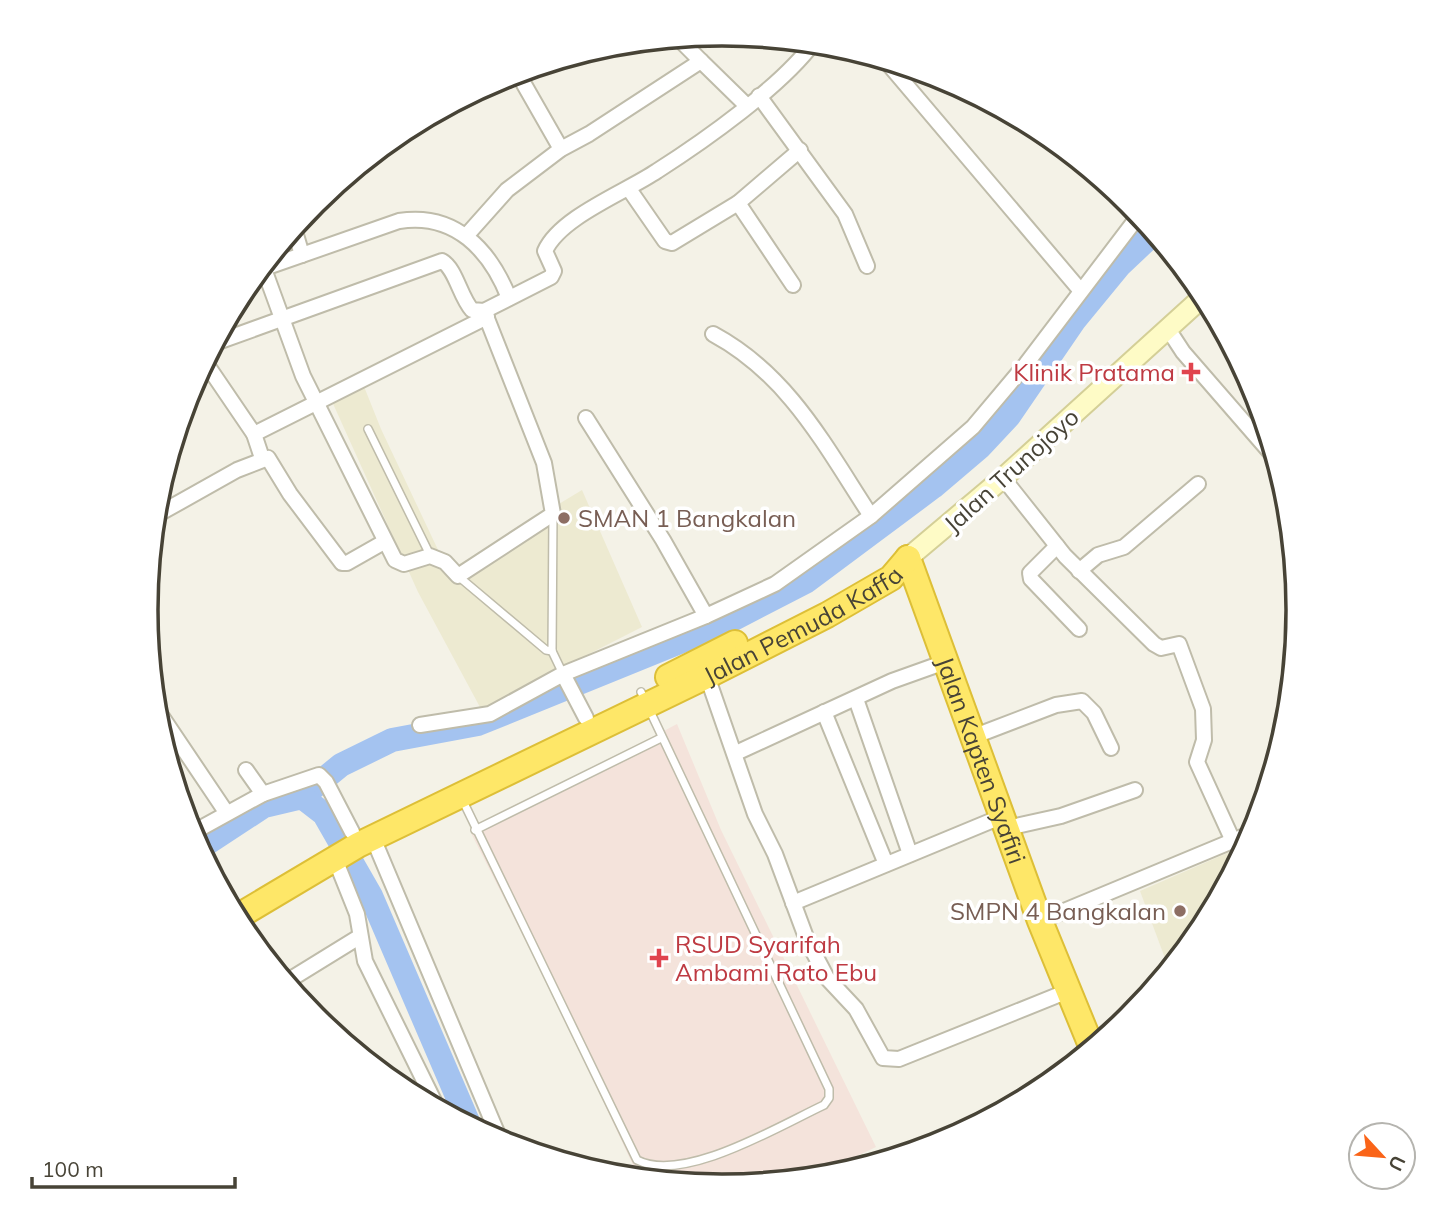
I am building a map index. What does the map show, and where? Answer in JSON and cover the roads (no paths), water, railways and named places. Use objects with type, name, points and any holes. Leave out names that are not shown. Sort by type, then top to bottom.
[{"type":"highway","name":"Jalan Kapten Syafiri","points":[[908,558],[948,661],[1040,921],[1089,1038]]},
{"type":"highway","name":"Jalan Pemuda Kaffa","points":[[240,901],[269,890],[460,782],[586,718],[707,676],[891,578],[908,558]]},
{"type":"highway","name":"Jalan Pemuda Kaffa","points":[[348,844],[461,797],[886,564],[908,558]]},
{"type":"highway","name":"Jalan Pemuda Kaffa","points":[[246,910],[269,890]]},
{"type":"main road","name":"Jalan Trunojoyo","points":[[908,558],[1003,478],[1196,304]]},
{"type":"street","points":[[687,47],[746,105]]},
{"type":"street","points":[[254,434],[485,314],[509,298],[539,286],[553,275],[545,251],[559,231],[629,189],[719,128],[782,76],[805,51]]},
{"type":"street","points":[[466,236],[507,190],[561,149],[589,134],[701,61]]},
{"type":"street","points":[[896,73],[1080,290]]},
{"type":"street","points":[[523,82],[561,149]]},
{"type":"street","points":[[758,96],[845,214],[867,266]]},
{"type":"street","points":[[629,189],[665,241],[671,243],[738,203],[800,150]]},
{"type":"street","points":[[738,203],[793,285]]},
{"type":"street","points":[[277,263],[399,221],[416,218],[466,236],[483,249],[500,275],[509,298]]},
{"type":"street","points":[[421,724],[490,714],[564,676],[706,616],[775,583],[871,516],[973,427],[1026,364],[1133,223]]},
{"type":"street","points":[[297,239],[302,254]]},
{"type":"street","points":[[228,338],[442,261],[448,265],[466,303],[472,310],[485,314]]},
{"type":"street","points":[[265,280],[316,401],[384,542],[399,563],[430,556],[445,562],[458,576],[553,514],[544,463],[485,314]]},
{"type":"street","points":[[1168,329],[1183,352],[1261,441]]},
{"type":"street","points":[[713,334],[749,354],[782,386],[871,516]]},
{"type":"street","points":[[212,372],[254,434],[262,458],[273,463],[290,494],[342,563],[347,563],[384,542]]},
{"type":"street","points":[[586,418],[663,540],[706,616]]},
{"type":"street","points":[[167,509],[262,458]]},
{"type":"street","points":[[1003,478],[1079,571],[1154,645],[1161,648],[1178,644],[1203,709],[1205,740],[1197,762],[1233,841]]},
{"type":"street","points":[[1079,571],[1098,555],[1124,547],[1198,484]]},
{"type":"street","points":[[1057,546],[1034,565],[1030,573],[1031,579],[1079,629]]},
{"type":"street","points":[[736,753],[892,681],[948,661]]},
{"type":"street","points":[[564,676],[586,718]]},
{"type":"street","points":[[707,676],[755,814],[775,854],[793,903],[827,978],[856,1009],[878,1052],[890,1060],[1068,991]]},
{"type":"street","points":[[856,699],[910,854]]},
{"type":"street","points":[[975,736],[1056,705],[1082,701],[1094,713],[1111,748]]},
{"type":"street","points":[[824,712],[886,864]]},
{"type":"street","points":[[172,732],[226,812]]},
{"type":"street","points":[[246,770],[263,794]]},
{"type":"street","points":[[202,827],[263,794],[316,775],[324,780],[348,844],[492,1124]]},
{"type":"street","points":[[793,903],[910,854],[1005,822],[1060,816],[1135,790]]},
{"type":"street","points":[[1040,921],[1237,839]]},
{"type":"street","points":[[348,844],[359,937],[365,961],[429,1091]]},
{"type":"street","points":[[295,977],[359,937]]},
{"type":"lane","points":[[368,429],[430,556]]},
{"type":"lane","points":[[553,514],[552,651],[564,676]]},
{"type":"lane","points":[[458,576],[546,650],[552,651]]},
{"type":"lane","points":[[461,797],[637,1160],[657,1167],[679,1167],[702,1160],[824,1105],[829,1098],[829,1089],[644,699]]},
{"type":"lane","points":[[475,830],[661,738]]},
{"type":"waterway","points":[[302,797],[341,765],[392,740],[478,724],[722,625],[807,581],[933,487],[980,447],[1009,416],[1074,321],[1120,265],[1148,239]]},
{"type":"waterway","points":[[209,842],[264,806],[302,797],[324,814],[371,896],[463,1110]]},
{"type":"place","name":"Klinik Pratama","points":[[1191,372]]},
{"type":"place","name":"SMAN 1 Bangkalan","points":[[564,518]]},
{"type":"place","name":"SMPN 4 Bangkalan","points":[[1180,911]]},
{"type":"place","name":"RSUD Syarifah Ambami Rato Ebu","points":[[659,958]]}]
